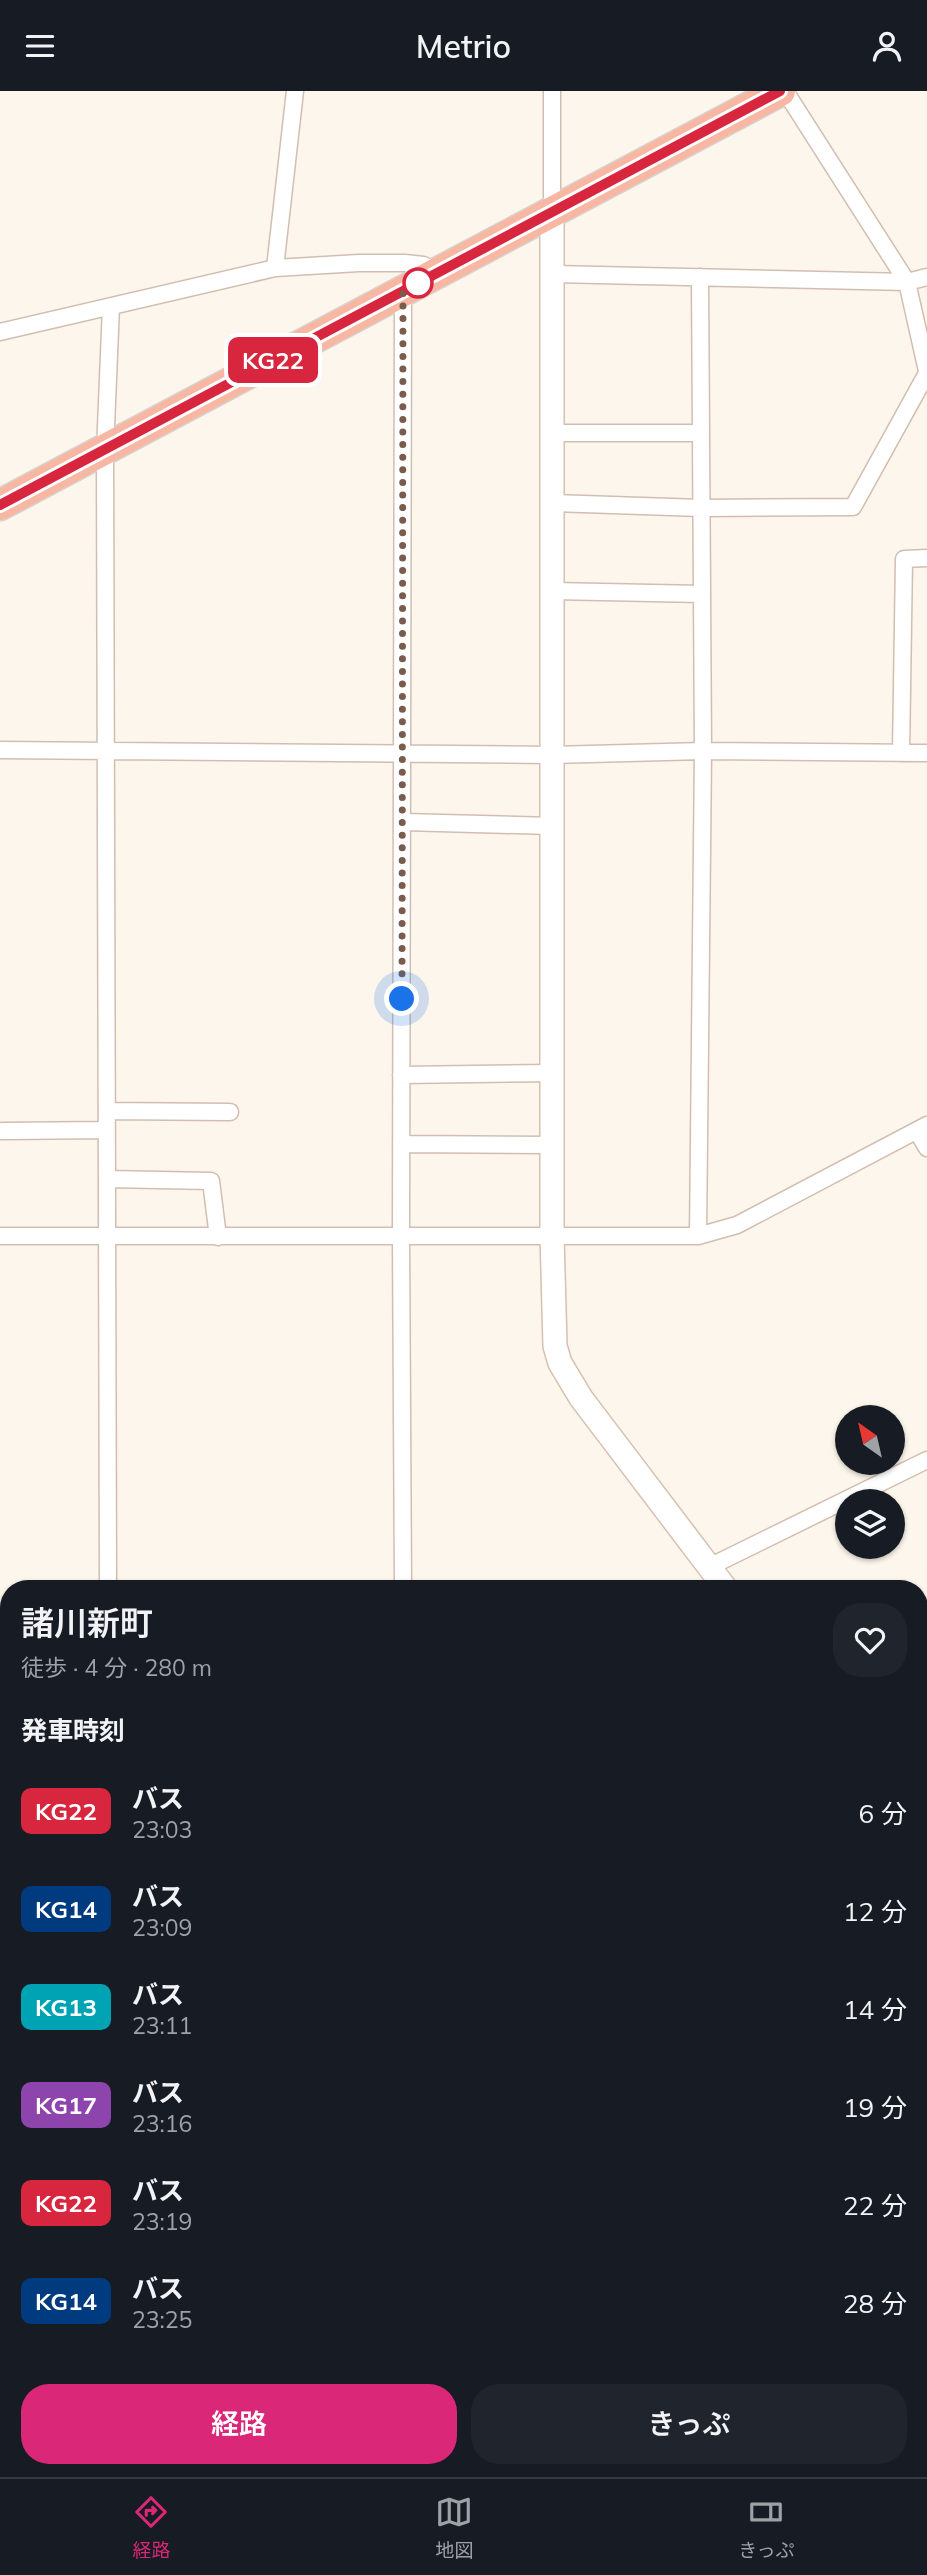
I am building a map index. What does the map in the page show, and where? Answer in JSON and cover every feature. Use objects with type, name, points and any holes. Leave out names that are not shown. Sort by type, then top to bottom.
[{"type":"highway","points":[[0,505],[782,91]]},
{"type":"street","points":[[275,268],[295,91]]},
{"type":"street","points":[[552,91],[552,1234],[555,1346],[560,1363],[581,1398],[719,1580]]},
{"type":"street","points":[[553,503],[701,508],[853,507],[927,372],[907,282],[782,91]]},
{"type":"street","points":[[0,332],[275,268],[405,263],[423,265],[440,272]]},
{"type":"street","points":[[553,274],[907,282],[927,277]]},
{"type":"street","points":[[698,1236],[703,751],[700,277]]},
{"type":"street","points":[[403,290],[403,1580]]},
{"type":"street","points":[[108,1580],[105,450],[111,306]]},
{"type":"street","points":[[553,433],[701,433]]},
{"type":"street","points":[[901,753],[904,559],[927,558]]},
{"type":"street","points":[[552,591],[702,594]]},
{"type":"street","points":[[0,750],[552,755],[703,751],[927,753]]},
{"type":"street","points":[[403,822],[552,826]]},
{"type":"street","points":[[401,1075],[553,1073]]},
{"type":"street","points":[[107,1111],[230,1111]]},
{"type":"street","points":[[0,1236],[698,1236],[737,1225],[922,1128],[927,1148]]},
{"type":"street","points":[[2,1131],[107,1130]]},
{"type":"street","points":[[401,1144],[554,1145]]},
{"type":"street","points":[[107,1179],[211,1181],[218,1237]]},
{"type":"street","points":[[709,1567],[927,1460]]},
{"type":"bus line","name":"KG22","points":[[0,505],[780,91]]},
{"type":"route","points":[[402,999],[403,290],[418,283]]}]
